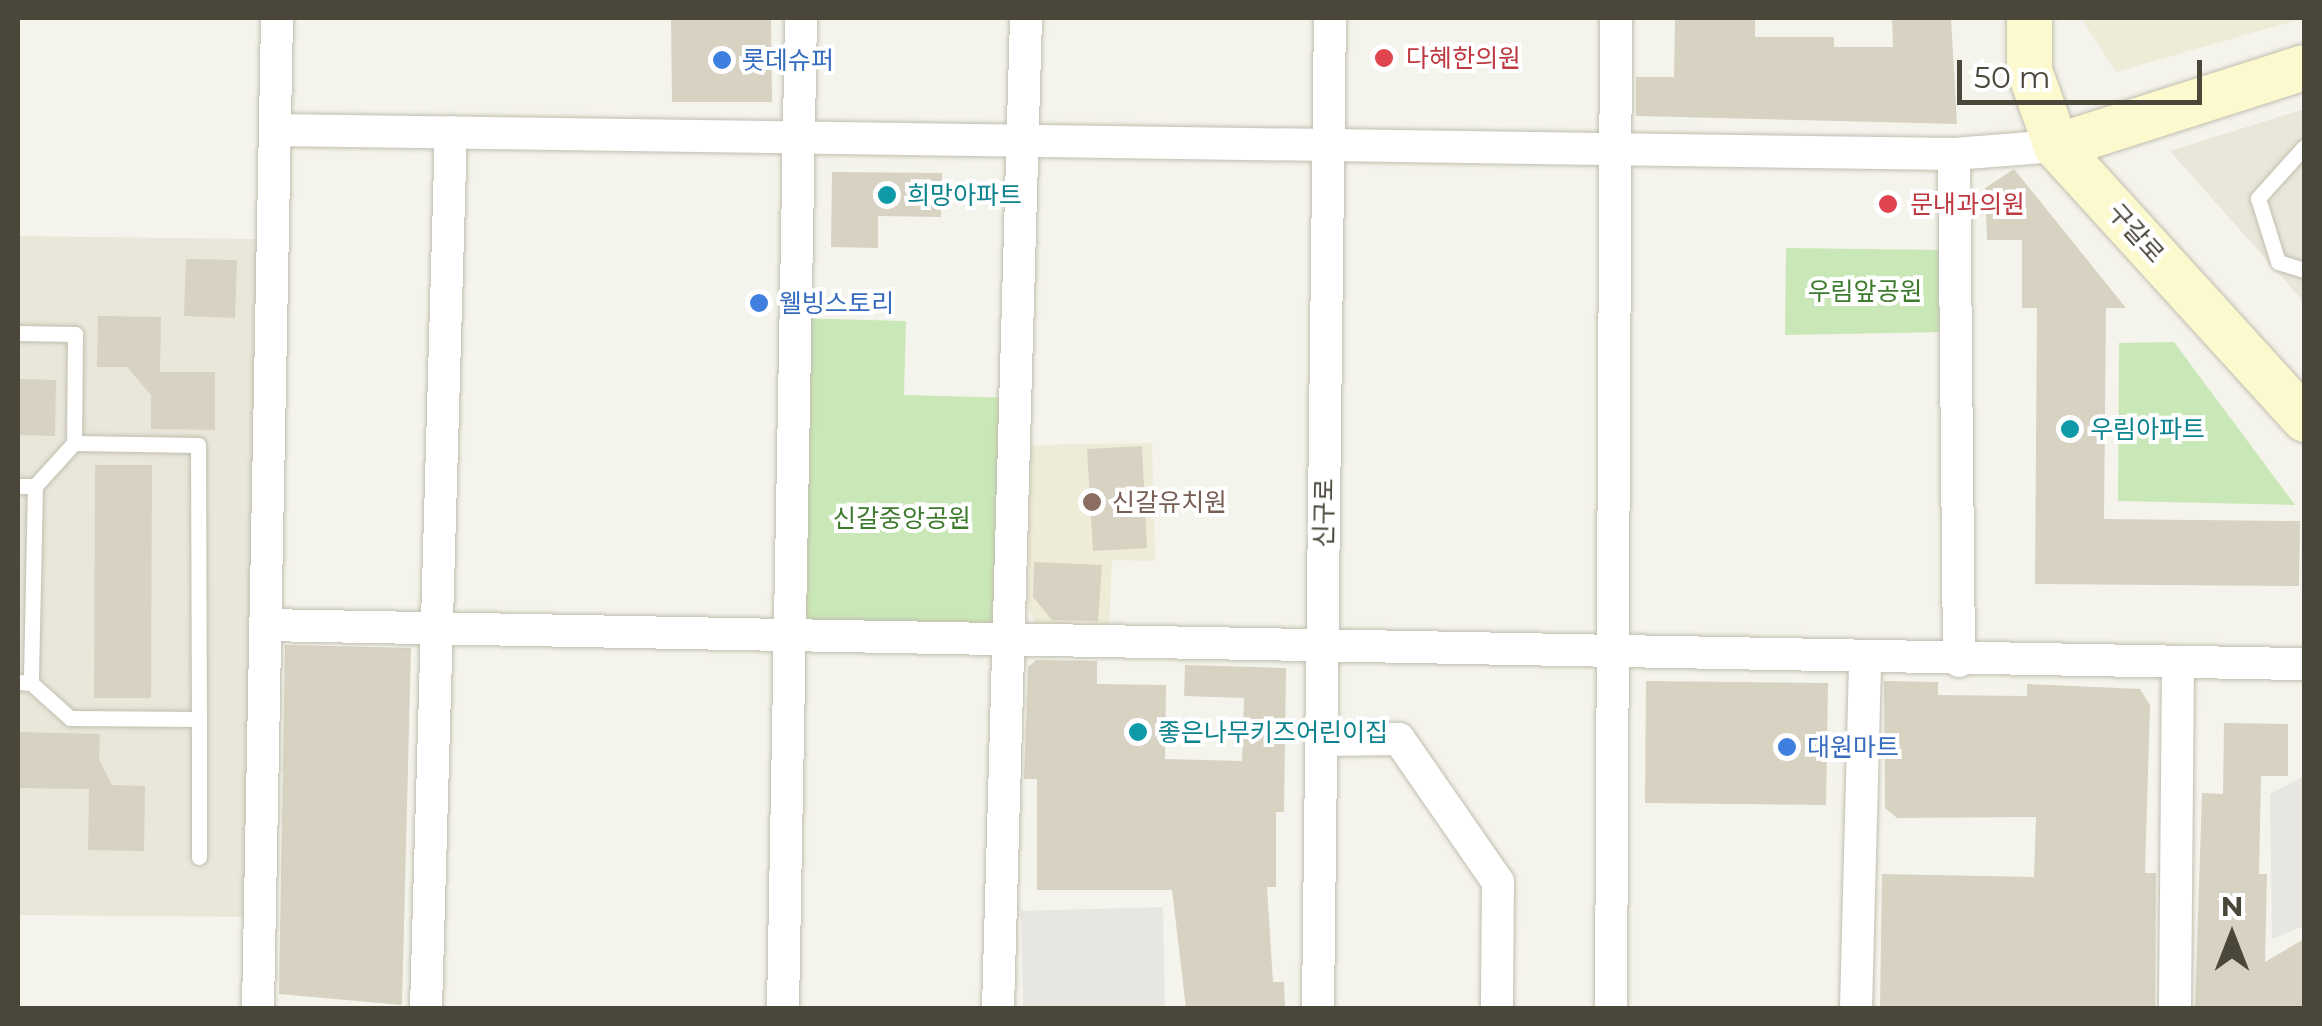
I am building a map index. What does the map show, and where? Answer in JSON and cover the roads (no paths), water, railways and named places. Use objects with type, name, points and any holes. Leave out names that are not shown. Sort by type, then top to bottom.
[{"type":"street","points":[[258,1008],[277,18]]},
{"type":"street","points":[[783,1008],[802,18]]},
{"type":"street","points":[[998,1008],[1012,642],[1026,18]]},
{"type":"street","name":"신구로","points":[[1318,1008],[1330,18]]},
{"type":"street","points":[[1611,1008],[1609,654],[1616,18]]},
{"type":"street","name":"구갈로","points":[[2029,18],[2030,70],[2056,146],[2304,419]]},
{"type":"street","points":[[275,130],[1954,154],[2056,146],[2304,67]]},
{"type":"street","points":[[426,1008],[452,132]]},
{"type":"street","points":[[1954,154],[1959,662]]},
{"type":"street","points":[[265,625],[1959,662],[2304,664]]},
{"type":"street","points":[[1856,1008],[1865,659]]},
{"type":"street","points":[[2175,1008],[2178,662]]},
{"type":"street","points":[[1322,740],[1399,739],[1498,882],[1496,1008]]},
{"type":"lane","points":[[2304,147],[2258,198],[2278,262],[2304,270]]},
{"type":"lane","points":[[18,333],[75,334],[74,443],[35,486],[24,682],[70,718],[200,720]]},
{"type":"lane","points":[[74,443],[198,445],[199,857]]},
{"type":"lane","points":[[18,486],[35,486]]},
{"type":"place","name":"다혜한의원","points":[[1384,58]]},
{"type":"place","name":"롯데슈퍼","points":[[722,60]]},
{"type":"place","name":"희망아파트","points":[[887,195]]},
{"type":"place","name":"문내과의원","points":[[1888,204]]},
{"type":"place","name":"웰빙스토리","points":[[759,303]]},
{"type":"place","name":"우림아파트","points":[[2070,429]]},
{"type":"place","name":"신갈유치원","points":[[1092,502]]},
{"type":"place","name":"좋은나무키즈어린이집","points":[[1138,732]]},
{"type":"place","name":"대원마트","points":[[1787,747]]},
{"type":"park label","name":"우림앞공원","points":[[1865,291]]},
{"type":"park label","name":"신갈중앙공원","points":[[902,518]]}]
